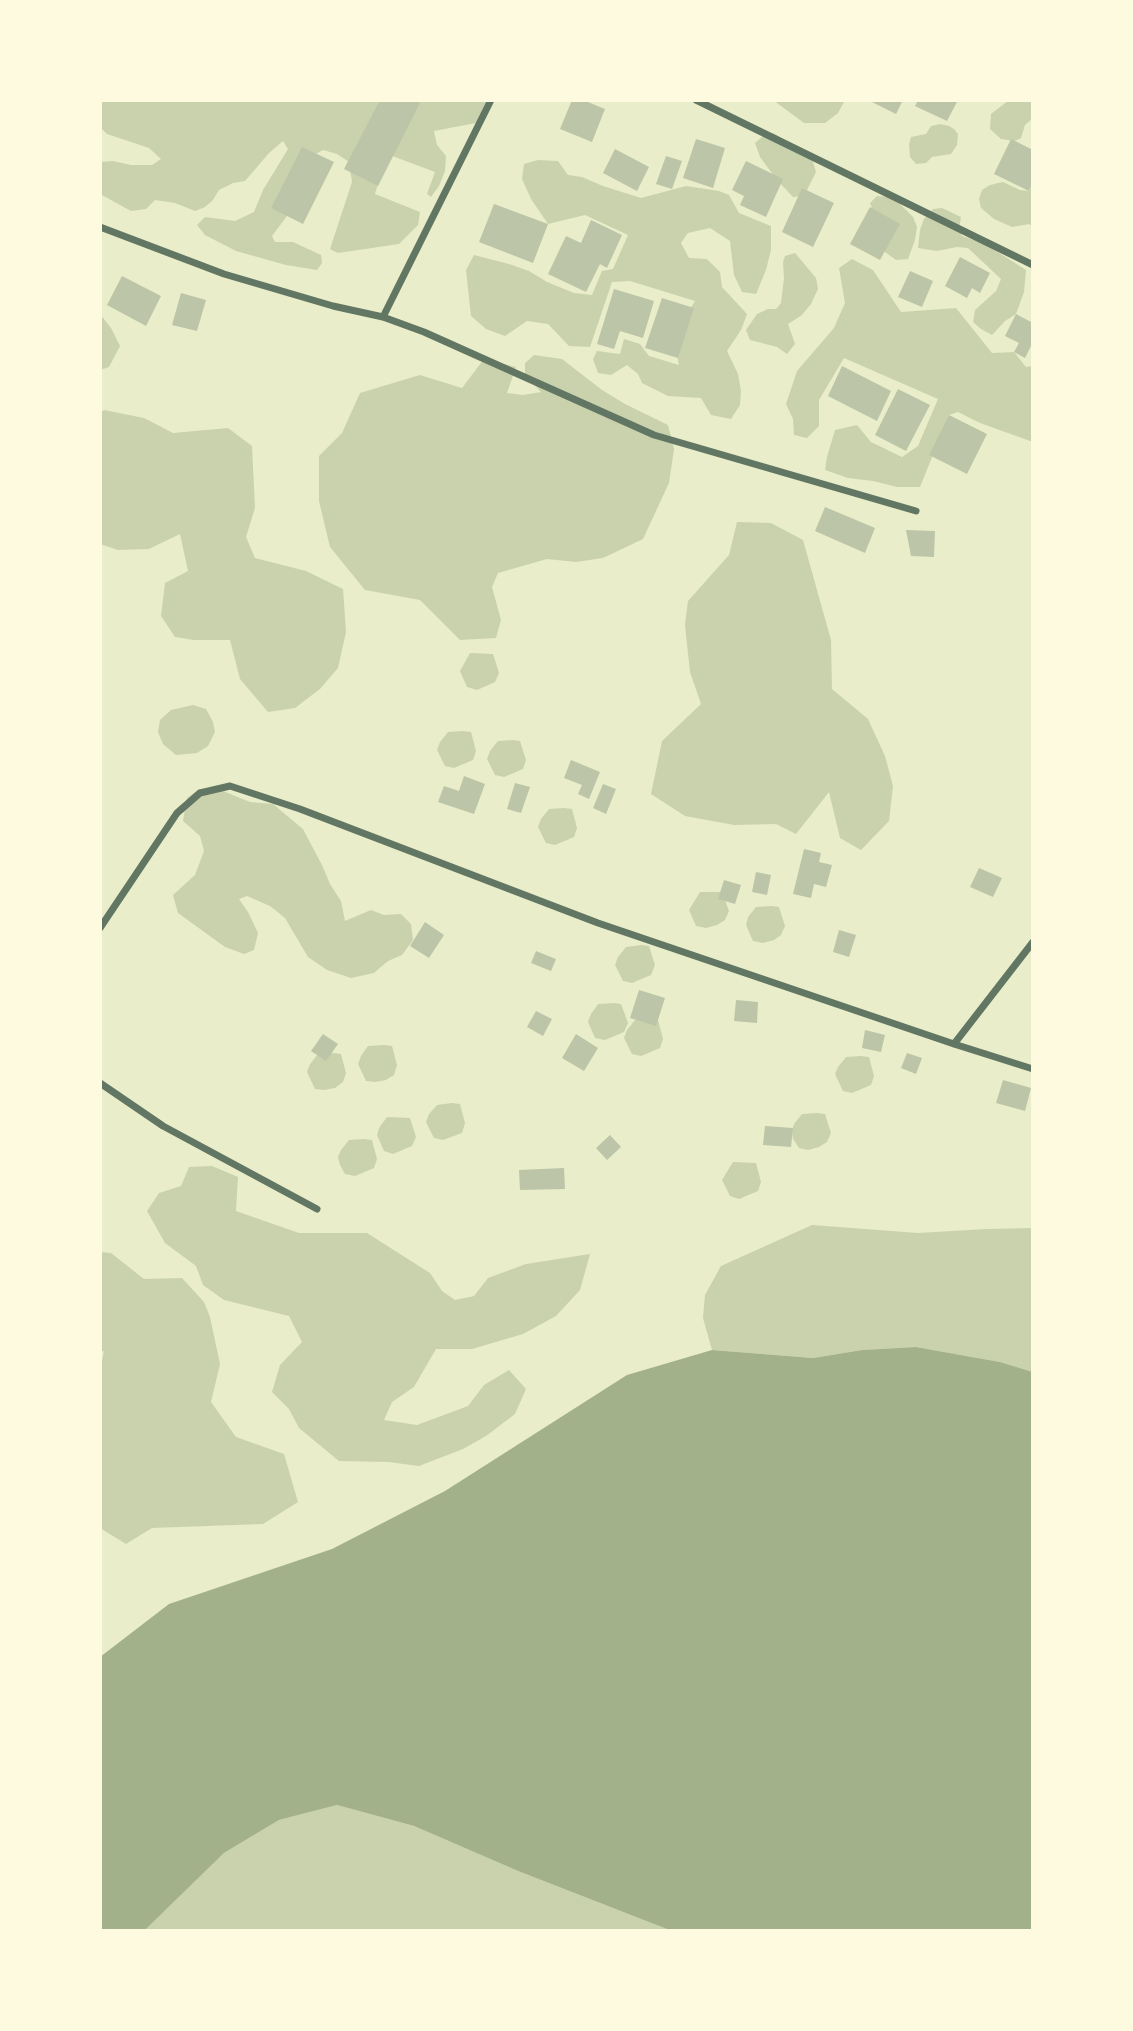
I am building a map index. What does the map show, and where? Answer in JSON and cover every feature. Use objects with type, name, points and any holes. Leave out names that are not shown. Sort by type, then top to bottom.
[{"type":"street","points":[[383,317],[491,100]]},
{"type":"street","points":[[696,100],[1033,265]]},
{"type":"street","points":[[100,227],[224,274],[333,306],[383,317],[424,332],[654,435],[916,511]]},
{"type":"street","points":[[100,928],[177,813],[200,793],[230,786],[300,809],[598,923],[1033,1069]]},
{"type":"street","points":[[954,1044],[1033,942]]},
{"type":"street","points":[[100,1083],[163,1126],[317,1209]]},
{"type":"shaded area","points":[[489,100],[476,123],[434,131],[437,145],[446,156],[445,171],[431,197],[427,194],[435,172],[387,154],[375,194],[420,212],[418,225],[399,244],[338,253],[330,249],[352,182],[349,162],[337,154],[323,150],[312,156],[293,208],[272,236],[275,242],[293,242],[321,255],[322,263],[317,270],[286,265],[236,251],[205,235],[197,225],[205,217],[235,221],[254,212],[263,190],[288,149],[283,141],[245,181],[219,190],[205,207],[195,211],[175,203],[155,200],[146,209],[131,211],[100,194],[100,162],[152,165],[161,159],[149,148],[107,134],[100,127],[100,101]]},
{"type":"shaded area","points":[[773,100],[845,100],[838,113],[825,123],[804,123]]},
{"type":"shaded area","points":[[1009,100],[1033,100],[1033,118],[1025,125],[1021,138],[1015,141],[1001,139],[990,129],[991,114]]},
{"type":"shaded area","points":[[940,124],[954,129],[958,134],[957,145],[951,154],[932,157],[926,163],[916,164],[910,157],[911,137],[926,134],[931,126]]},
{"type":"shaded area","points":[[773,133],[811,155],[816,172],[804,196],[793,197],[760,157],[755,143],[763,136]]},
{"type":"shaded area","points":[[538,160],[558,161],[568,175],[582,177],[641,198],[686,186],[719,191],[729,195],[739,213],[771,226],[771,250],[756,294],[742,292],[734,275],[730,241],[710,228],[688,233],[681,243],[689,258],[707,259],[720,272],[722,287],[747,314],[741,330],[727,351],[738,374],[741,391],[740,405],[731,419],[711,415],[701,398],[668,396],[642,383],[638,374],[627,365],[611,375],[598,373],[593,359],[597,351],[620,354],[624,339],[640,344],[649,356],[679,365],[674,341],[695,301],[630,281],[612,282],[590,347],[569,346],[548,324],[527,321],[505,336],[486,329],[471,316],[466,270],[474,255],[529,271],[574,293],[592,295],[602,271],[613,269],[628,235],[585,215],[548,224],[531,199],[522,179],[524,164]]},
{"type":"shaded area","points":[[1003,182],[1029,191],[1033,184],[1033,227],[1029,224],[1012,227],[994,219],[981,208],[979,199],[982,190]]},
{"type":"shaded area","points":[[877,196],[895,199],[913,217],[917,227],[908,259],[896,260],[885,252],[884,237],[870,203]]},
{"type":"shaded area","points":[[942,208],[961,217],[959,229],[962,236],[985,244],[1026,270],[1024,292],[1016,314],[992,335],[973,322],[975,310],[996,291],[1001,279],[968,248],[937,251],[918,248],[924,219],[933,209]]},
{"type":"shaded area","points":[[795,253],[816,278],[818,289],[802,315],[788,324],[795,344],[787,354],[777,347],[750,340],[746,330],[757,314],[776,309],[781,303],[783,262],[785,256]]},
{"type":"shaded area","points":[[852,259],[873,270],[901,312],[956,308],[992,353],[1014,352],[1026,367],[1033,366],[1033,442],[958,412],[949,415],[920,487],[897,487],[848,478],[825,470],[835,430],[857,425],[871,442],[902,457],[918,446],[938,399],[844,358],[819,400],[819,426],[807,438],[794,435],[793,419],[786,404],[797,371],[834,328],[845,303],[839,268]]},
{"type":"shaded area","points":[[100,314],[120,346],[109,367],[100,370]]},
{"type":"shaded area","points":[[534,355],[562,359],[602,390],[668,425],[674,449],[669,483],[643,539],[603,558],[576,562],[547,559],[498,573],[492,587],[501,620],[496,638],[460,640],[420,600],[365,590],[330,547],[319,501],[319,456],[342,433],[360,393],[420,375],[462,388],[484,359],[516,367],[507,393],[523,395],[541,392],[525,375],[525,363]]},
{"type":"shaded area","points":[[104,410],[144,418],[173,433],[228,428],[252,446],[255,508],[246,537],[255,558],[306,571],[343,589],[346,632],[338,668],[320,689],[295,708],[268,712],[240,679],[230,640],[175,637],[161,616],[165,583],[188,571],[180,534],[149,549],[118,550],[100,544],[100,413]]},
{"type":"shaded area","points":[[737,522],[771,523],[803,540],[831,640],[832,689],[868,719],[885,756],[893,786],[889,821],[861,850],[840,838],[829,792],[796,834],[776,824],[734,825],[685,816],[651,794],[662,741],[701,704],[690,672],[685,625],[688,601],[729,555]]},
{"type":"shaded area","points":[[470,653],[493,654],[499,673],[495,682],[477,690],[467,687],[460,671]]},
{"type":"shaded area","points":[[193,705],[206,709],[215,732],[208,746],[197,753],[176,755],[163,744],[158,732],[160,720],[171,710]]},
{"type":"shaded area","points":[[448,732],[471,732],[476,751],[473,760],[454,768],[445,766],[437,750],[440,742]]},
{"type":"shaded area","points":[[498,741],[520,741],[526,760],[523,769],[504,777],[495,775],[487,759],[490,751]]},
{"type":"shaded area","points":[[199,789],[218,789],[250,802],[273,804],[303,829],[341,901],[345,921],[371,910],[384,915],[401,914],[411,924],[413,940],[402,955],[388,961],[374,973],[351,978],[327,970],[308,957],[285,918],[270,906],[247,896],[239,899],[258,933],[254,950],[244,954],[225,947],[178,913],[173,895],[195,875],[204,851],[200,836],[183,821],[187,798]]},
{"type":"shaded area","points":[[549,809],[572,809],[577,828],[574,837],[555,845],[546,843],[538,827],[541,819]]},
{"type":"shaded area","points":[[700,892],[722,892],[729,911],[725,920],[706,928],[696,926],[689,910]]},
{"type":"shaded area","points":[[756,907],[779,907],[785,926],[781,935],[763,943],[753,941],[746,925],[748,917]]},
{"type":"shaded area","points":[[649,946],[655,965],[651,975],[632,983],[623,981],[615,965],[618,957],[626,947]]},
{"type":"shaded area","points":[[598,1004],[621,1004],[628,1023],[624,1032],[605,1040],[595,1038],[588,1022],[591,1014]]},
{"type":"shaded area","points":[[635,1020],[658,1020],[663,1039],[660,1048],[641,1056],[632,1054],[624,1038],[627,1030]]},
{"type":"shaded area","points":[[368,1046],[392,1046],[397,1065],[394,1075],[386,1080],[366,1081],[358,1064],[361,1056]]},
{"type":"shaded area","points":[[318,1054],[341,1054],[346,1073],[343,1082],[335,1088],[315,1089],[307,1072],[310,1064]]},
{"type":"shaded area","points":[[846,1057],[869,1057],[874,1076],[871,1085],[852,1093],[843,1091],[835,1074],[838,1067]]},
{"type":"shaded area","points":[[460,1104],[465,1123],[462,1133],[443,1140],[434,1138],[426,1122],[429,1114],[437,1105]]},
{"type":"shaded area","points":[[802,1114],[825,1114],[831,1133],[827,1142],[808,1150],[799,1148],[793,1139],[794,1124]]},
{"type":"shaded area","points":[[387,1117],[410,1118],[416,1137],[412,1146],[393,1154],[384,1151],[377,1135]]},
{"type":"shaded area","points":[[349,1140],[372,1140],[377,1159],[374,1168],[355,1176],[345,1174],[338,1157],[341,1150]]},
{"type":"shaded area","points":[[733,1162],[756,1163],[761,1182],[758,1191],[739,1199],[730,1196],[722,1180]]},
{"type":"shaded area","points":[[212,1166],[238,1177],[236,1211],[299,1233],[367,1233],[430,1273],[442,1291],[455,1300],[474,1296],[488,1278],[526,1264],[590,1254],[580,1290],[556,1316],[523,1334],[472,1349],[436,1349],[414,1387],[392,1402],[384,1420],[417,1425],[468,1406],[484,1385],[509,1370],[526,1389],[515,1414],[463,1449],[419,1466],[339,1461],[299,1428],[289,1409],[272,1392],[280,1365],[302,1342],[289,1316],[224,1300],[203,1285],[196,1266],[165,1243],[147,1211],[159,1193],[181,1186],[189,1167]]},
{"type":"shaded area","points":[[812,1225],[918,1233],[1033,1228],[1033,1372],[1000,1362],[916,1347],[862,1350],[813,1358],[712,1350],[703,1318],[705,1295],[721,1266]]},
{"type":"shaded area","points":[[100,1252],[111,1253],[144,1279],[182,1278],[204,1302],[220,1364],[211,1402],[236,1437],[284,1454],[298,1502],[263,1524],[152,1528],[126,1544],[100,1528],[100,1371],[104,1351],[100,1352]]},
{"type":"shaded area","points":[[916,1347],[1000,1362],[1033,1372],[1033,1931],[672,1931],[518,1871],[414,1826],[337,1805],[279,1820],[224,1853],[144,1931],[100,1931],[100,1657],[169,1604],[332,1549],[445,1491],[627,1375],[712,1350],[813,1358],[862,1350]]},
{"type":"shaded area","points":[[337,1805],[414,1826],[518,1871],[672,1931],[144,1931],[224,1853],[279,1820]]},
{"type":"building","points":[[380,100],[412,100],[420,103],[378,186],[344,169]]},
{"type":"building","points":[[572,100],[583,100],[605,109],[592,142],[560,129]]},
{"type":"building","points":[[868,100],[903,100],[896,114]]},
{"type":"building","points":[[918,100],[958,100],[947,121],[915,106]]},
{"type":"building","points":[[696,139],[725,148],[713,188],[683,178]]},
{"type":"building","points":[[1011,139],[1033,150],[1033,182],[1029,191],[994,174]]},
{"type":"building","points":[[302,147],[334,162],[303,224],[271,208]]},
{"type":"building","points":[[615,149],[649,167],[637,191],[603,173]]},
{"type":"building","points":[[666,156],[682,161],[672,189],[656,184]]},
{"type":"building","points":[[746,161],[783,179],[766,217],[740,205],[744,196],[732,190]]},
{"type":"building","points":[[802,188],[834,203],[813,247],[782,232]]},
{"type":"building","points":[[494,204],[548,224],[533,263],[479,242]]},
{"type":"building","points":[[870,207],[900,224],[880,260],[850,244]]},
{"type":"building","points":[[591,220],[622,235],[607,268],[600,264],[586,292],[548,274],[566,236],[581,243]]},
{"type":"building","points":[[960,257],[990,273],[980,293],[972,288],[967,298],[945,286]]},
{"type":"building","points":[[910,271],[933,281],[922,307],[898,297]]},
{"type":"building","points":[[122,276],[161,296],[146,326],[107,305]]},
{"type":"building","points":[[614,289],[654,301],[643,338],[620,331],[614,349],[597,344]]},
{"type":"building","points":[[181,293],[206,300],[197,331],[172,325]]},
{"type":"building","points":[[662,298],[694,308],[678,358],[645,348]]},
{"type":"building","points":[[1016,314],[1033,323],[1033,342],[1025,358],[1014,352],[1019,343],[1005,336]]},
{"type":"building","points":[[842,366],[891,391],[877,421],[828,396]]},
{"type":"building","points":[[898,389],[930,405],[906,451],[875,435]]},
{"type":"building","points":[[949,415],[987,434],[967,474],[929,455]]},
{"type":"building","points":[[825,507],[875,528],[865,553],[815,531]]},
{"type":"building","points":[[906,530],[935,531],[934,557],[911,556]]},
{"type":"building","points":[[571,760],[600,772],[589,799],[578,794],[582,785],[564,778]]},
{"type":"building","points":[[464,776],[485,784],[474,814],[438,802],[444,786],[459,791]]},
{"type":"building","points":[[515,783],[530,787],[521,813],[507,809]]},
{"type":"building","points":[[603,784],[616,789],[606,814],[593,808]]},
{"type":"building","points":[[804,849],[821,853],[819,862],[832,865],[826,887],[814,884],[811,898],[793,894]]},
{"type":"building","points":[[979,868],[1002,878],[993,897],[970,887]]},
{"type":"building","points":[[756,872],[771,875],[767,895],[752,892]]},
{"type":"building","points":[[724,880],[741,885],[735,904],[718,899]]},
{"type":"building","points":[[425,922],[444,935],[429,958],[410,946]]},
{"type":"building","points":[[839,930],[856,935],[849,957],[833,952]]},
{"type":"building","points":[[536,951],[556,959],[551,971],[531,963]]},
{"type":"building","points":[[639,990],[665,998],[656,1026],[630,1018]]},
{"type":"building","points":[[736,1000],[758,1002],[757,1023],[734,1021]]},
{"type":"building","points":[[536,1011],[552,1019],[543,1036],[527,1027]]},
{"type":"building","points":[[865,1030],[885,1035],[881,1052],[862,1048]]},
{"type":"building","points":[[323,1034],[338,1044],[326,1061],[311,1051]]},
{"type":"building","points":[[576,1034],[598,1048],[584,1071],[562,1058]]},
{"type":"building","points":[[907,1053],[922,1058],[916,1074],[901,1068]]},
{"type":"building","points":[[1003,1080],[1031,1088],[1025,1111],[996,1103]]},
{"type":"building","points":[[765,1126],[793,1128],[791,1147],[763,1145]]},
{"type":"building","points":[[610,1135],[621,1147],[607,1160],[596,1148]]},
{"type":"building","points":[[564,1168],[565,1189],[520,1190],[519,1170]]}]
